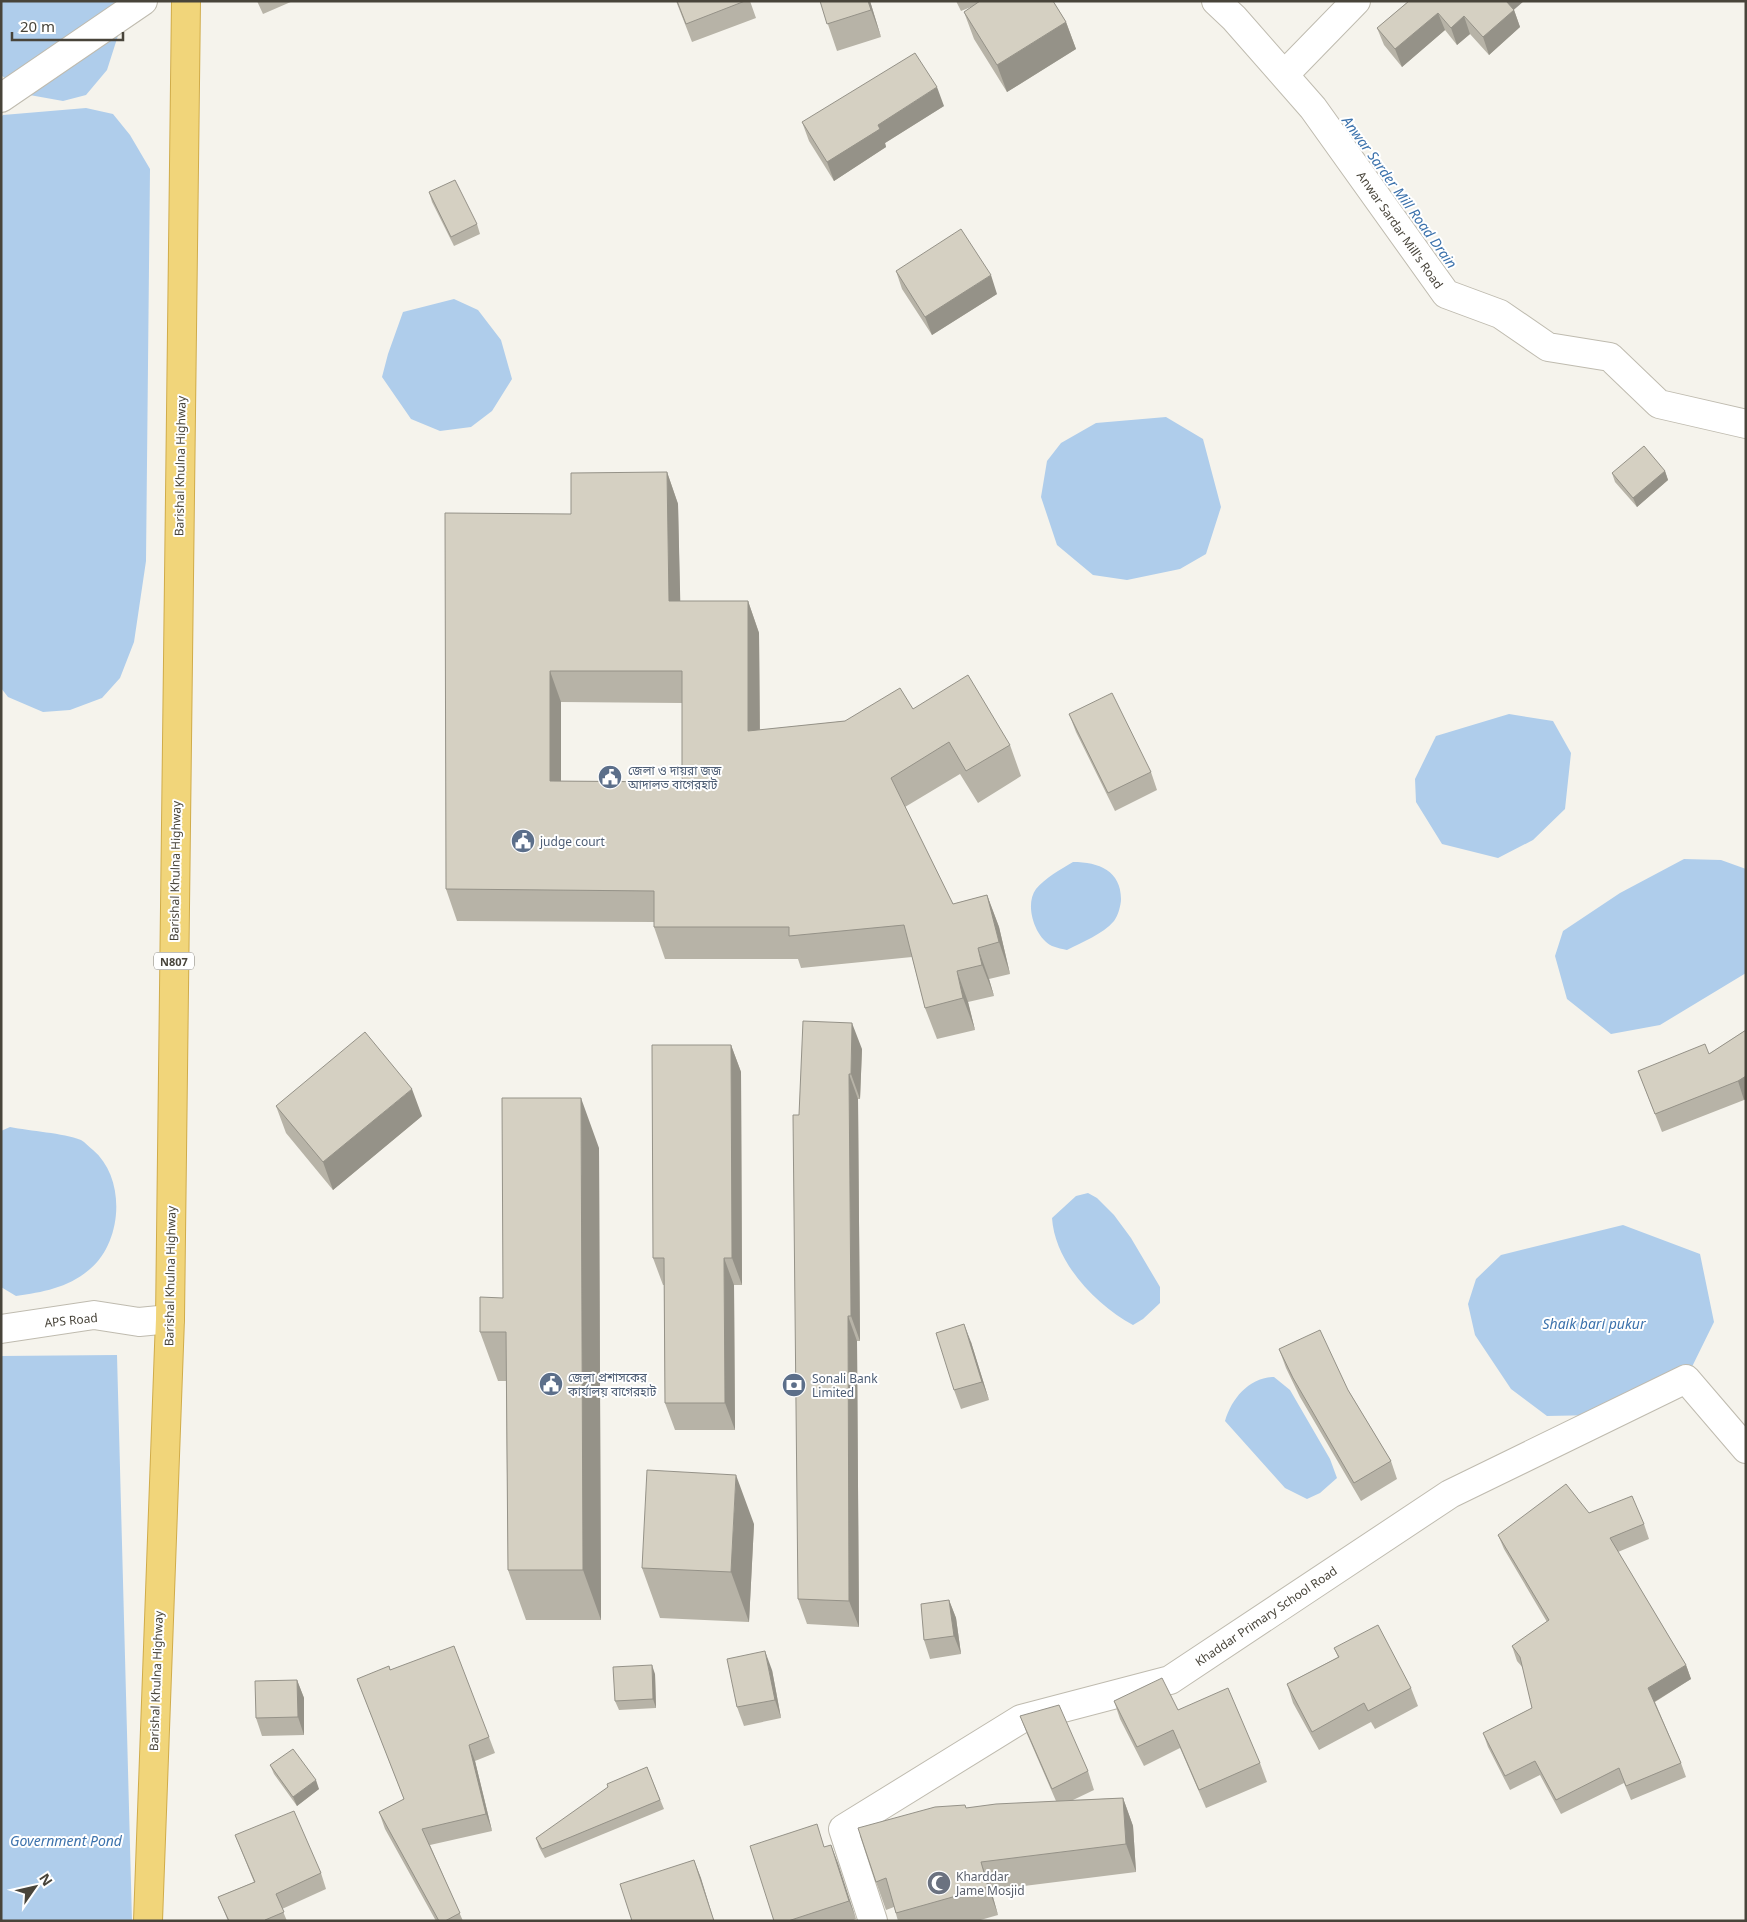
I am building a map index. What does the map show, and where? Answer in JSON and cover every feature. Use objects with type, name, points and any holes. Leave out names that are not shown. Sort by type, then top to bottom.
[{"type":"highway","name":"Barishal Khulna Highway","points":[[148,1921],[170,1319],[186,1]]},
{"type":"street","points":[[1,98],[143,1]]},
{"type":"street","name":"Anwar Sardar Mill's Road","points":[[1216,1],[1234,18],[1313,108],[1446,294],[1500,314],[1548,347],[1610,357],[1658,404],[1746,424]]},
{"type":"street","points":[[1284,75],[1356,1]]},
{"type":"street","name":"APS Road","points":[[1,1329],[94,1315],[139,1322],[170,1319]]},
{"type":"street","name":"Khaddar Primary School Road","points":[[873,1921],[843,1829],[1021,1720],[1170,1680],[1450,1494],[1686,1379],[1746,1449]]},
{"type":"water","points":[[1,1],[129,1],[107,70],[86,95],[63,101],[24,94],[1,75]]},
{"type":"water","points":[[86,108],[113,114],[130,135],[150,169],[146,561],[134,642],[120,678],[102,698],[70,710],[43,712],[8,697],[1,688],[1,117],[3,115]]},
{"type":"water","points":[[454,299],[478,310],[501,340],[512,379],[492,411],[471,427],[440,431],[411,419],[382,377],[403,312]]},
{"type":"water","points":[[1166,417],[1203,439],[1221,507],[1206,554],[1180,569],[1127,580],[1093,575],[1057,545],[1041,497],[1047,461],[1061,443],[1096,423]]},
{"type":"water","points":[[1509,714],[1553,721],[1571,753],[1565,809],[1533,840],[1498,858],[1442,844],[1416,802],[1415,779],[1436,736]]},
{"type":"water","points":[[1684,859],[1721,860],[1746,869],[1746,973],[1660,1025],[1611,1034],[1567,999],[1555,956],[1563,931],[1620,893]]},
{"type":"water","points":[[1073,862],[1100,866],[1107,870],[1117,881],[1121,901],[1117,916],[1109,926],[1067,950],[1052,946],[1041,936],[1033,920],[1031,904],[1036,889],[1040,885],[1053,874]]},
{"type":"water","points":[[10,1127],[65,1136],[84,1142],[104,1162],[111,1176],[116,1210],[109,1243],[101,1257],[90,1269],[64,1285],[45,1291],[16,1296],[1,1287],[1,1131]]},
{"type":"water","points":[[1088,1193],[1097,1198],[1114,1215],[1131,1238],[1160,1287],[1160,1303],[1143,1319],[1133,1325],[1105,1306],[1080,1281],[1069,1266],[1055,1235],[1052,1218],[1076,1196]]},
{"type":"water","name":"Shaik bari pukur","points":[[1623,1225],[1700,1254],[1714,1322],[1686,1379],[1597,1415],[1547,1416],[1511,1389],[1475,1335],[1468,1304],[1476,1279],[1501,1255]]},
{"type":"water","name":"Government Pond","points":[[117,1355],[132,1921],[1,1921],[1,1356]]},
{"type":"water","points":[[1274,1377],[1290,1390],[1330,1459],[1337,1478],[1320,1493],[1307,1499],[1285,1488],[1225,1421],[1237,1397],[1249,1385],[1265,1378]]},
{"type":"building","points":[[677,1],[745,1],[686,24]]},
{"type":"building","points":[[820,1],[868,1],[871,10],[827,24]]},
{"type":"building","points":[[980,1],[1053,1],[1066,22],[997,65],[964,12]]},
{"type":"building","points":[[1409,1],[1506,1],[1514,10],[1483,37],[1464,16],[1451,28],[1438,13],[1395,49],[1377,28]]},
{"type":"building","points":[[915,53],[937,87],[878,125],[880,129],[827,162],[802,122]]},
{"type":"building","points":[[455,180],[477,224],[451,237],[429,192]]},
{"type":"building","points":[[961,229],[991,275],[925,317],[896,271]]},
{"type":"building","points":[[1644,446],[1665,471],[1633,498],[1612,473]]},
{"type":"building","points":[[667,472],[669,601],[748,601],[748,731],[845,721],[900,688],[913,709],[968,675],[1010,745],[966,771],[949,742],[891,778],[953,904],[987,895],[999,942],[978,948],[982,965],[957,971],[963,998],[925,1008],[904,925],[789,936],[789,927],[654,927],[654,891],[446,889],[445,513],[571,514],[571,473]],"holes":[[[550,671],[682,671],[682,782],[550,781]]]},
{"type":"building","points":[[1112,693],[1151,772],[1108,793],[1069,714]]},
{"type":"building","points":[[803,1021],[852,1023],[851,1074],[849,1074],[851,1316],[848,1316],[849,1601],[798,1599],[793,1115],[799,1115]]},
{"type":"building","points":[[1746,1030],[1746,1076],[1738,1081],[1655,1114],[1638,1071],[1705,1044],[1709,1054]]},
{"type":"building","points":[[365,1032],[412,1089],[323,1162],[276,1106]]},
{"type":"building","points":[[652,1045],[731,1045],[732,1258],[724,1258],[725,1403],[665,1403],[664,1258],[653,1258]]},
{"type":"building","points":[[502,1098],[581,1098],[583,1570],[508,1570],[506,1332],[480,1332],[480,1297],[503,1298]]},
{"type":"building","points":[[964,1324],[982,1382],[954,1390],[936,1333]]},
{"type":"building","points":[[1320,1330],[1348,1390],[1391,1461],[1354,1483],[1293,1378],[1279,1349]]},
{"type":"building","points":[[647,1470],[736,1475],[731,1572],[642,1568]]},
{"type":"building","points":[[1566,1484],[1589,1513],[1632,1496],[1644,1524],[1610,1538],[1686,1665],[1648,1688],[1681,1763],[1626,1786],[1619,1768],[1556,1800],[1535,1761],[1505,1776],[1483,1733],[1532,1708],[1520,1657],[1512,1646],[1549,1620],[1498,1535]]},
{"type":"building","points":[[949,1600],[954,1636],[924,1640],[921,1604]]},
{"type":"building","points":[[1378,1625],[1411,1688],[1368,1711],[1364,1703],[1312,1732],[1287,1684],[1339,1657],[1334,1648]]},
{"type":"building","points":[[454,1646],[489,1737],[469,1745],[486,1814],[422,1829],[460,1913],[445,1921],[439,1921],[379,1812],[404,1799],[357,1679],[389,1666],[390,1670]]},
{"type":"building","points":[[765,1651],[775,1700],[737,1707],[727,1659]]},
{"type":"building","points":[[652,1665],[653,1699],[615,1701],[613,1667]]},
{"type":"building","points":[[1162,1678],[1178,1710],[1228,1688],[1260,1763],[1199,1790],[1173,1730],[1137,1747],[1114,1701]]},
{"type":"building","points":[[297,1680],[298,1717],[256,1718],[255,1681]]},
{"type":"building","points":[[1059,1705],[1088,1771],[1052,1789],[1020,1716]]},
{"type":"building","points":[[293,1749],[316,1780],[293,1797],[270,1765]]},
{"type":"building","points":[[647,1767],[660,1800],[542,1849],[536,1838],[608,1787],[607,1784]]},
{"type":"building","points":[[1123,1798],[1126,1844],[981,1862],[988,1887],[896,1913],[886,1878],[876,1882],[858,1828],[935,1807],[965,1805],[966,1808],[996,1804]]},
{"type":"building","points":[[294,1811],[321,1873],[276,1894],[284,1912],[265,1921],[229,1921],[218,1897],[255,1882],[235,1835]]},
{"type":"building","points":[[817,1824],[824,1847],[831,1845],[849,1901],[788,1921],[774,1921],[750,1846]]},
{"type":"building","points":[[694,1860],[714,1921],[632,1921],[620,1884]]},
{"type":"place","name":"জেলা ও দায়রা জজ আদালত বাগেরহাট","points":[[610,777]]},
{"type":"place","name":"judge court","points":[[523,841]]},
{"type":"place","name":"জেলা প্রশাসকের কার্যালয় বাগেরহাট","points":[[551,1384]]},
{"type":"place","name":"Sonali Bank Limited","points":[[794,1385]]},
{"type":"place","name":"Kharddar Jame Mosjid","points":[[939,1883]]},
{"type":"water label","name":"Anwar Sarder Mill Road Drain","points":[[1400,192]]}]
